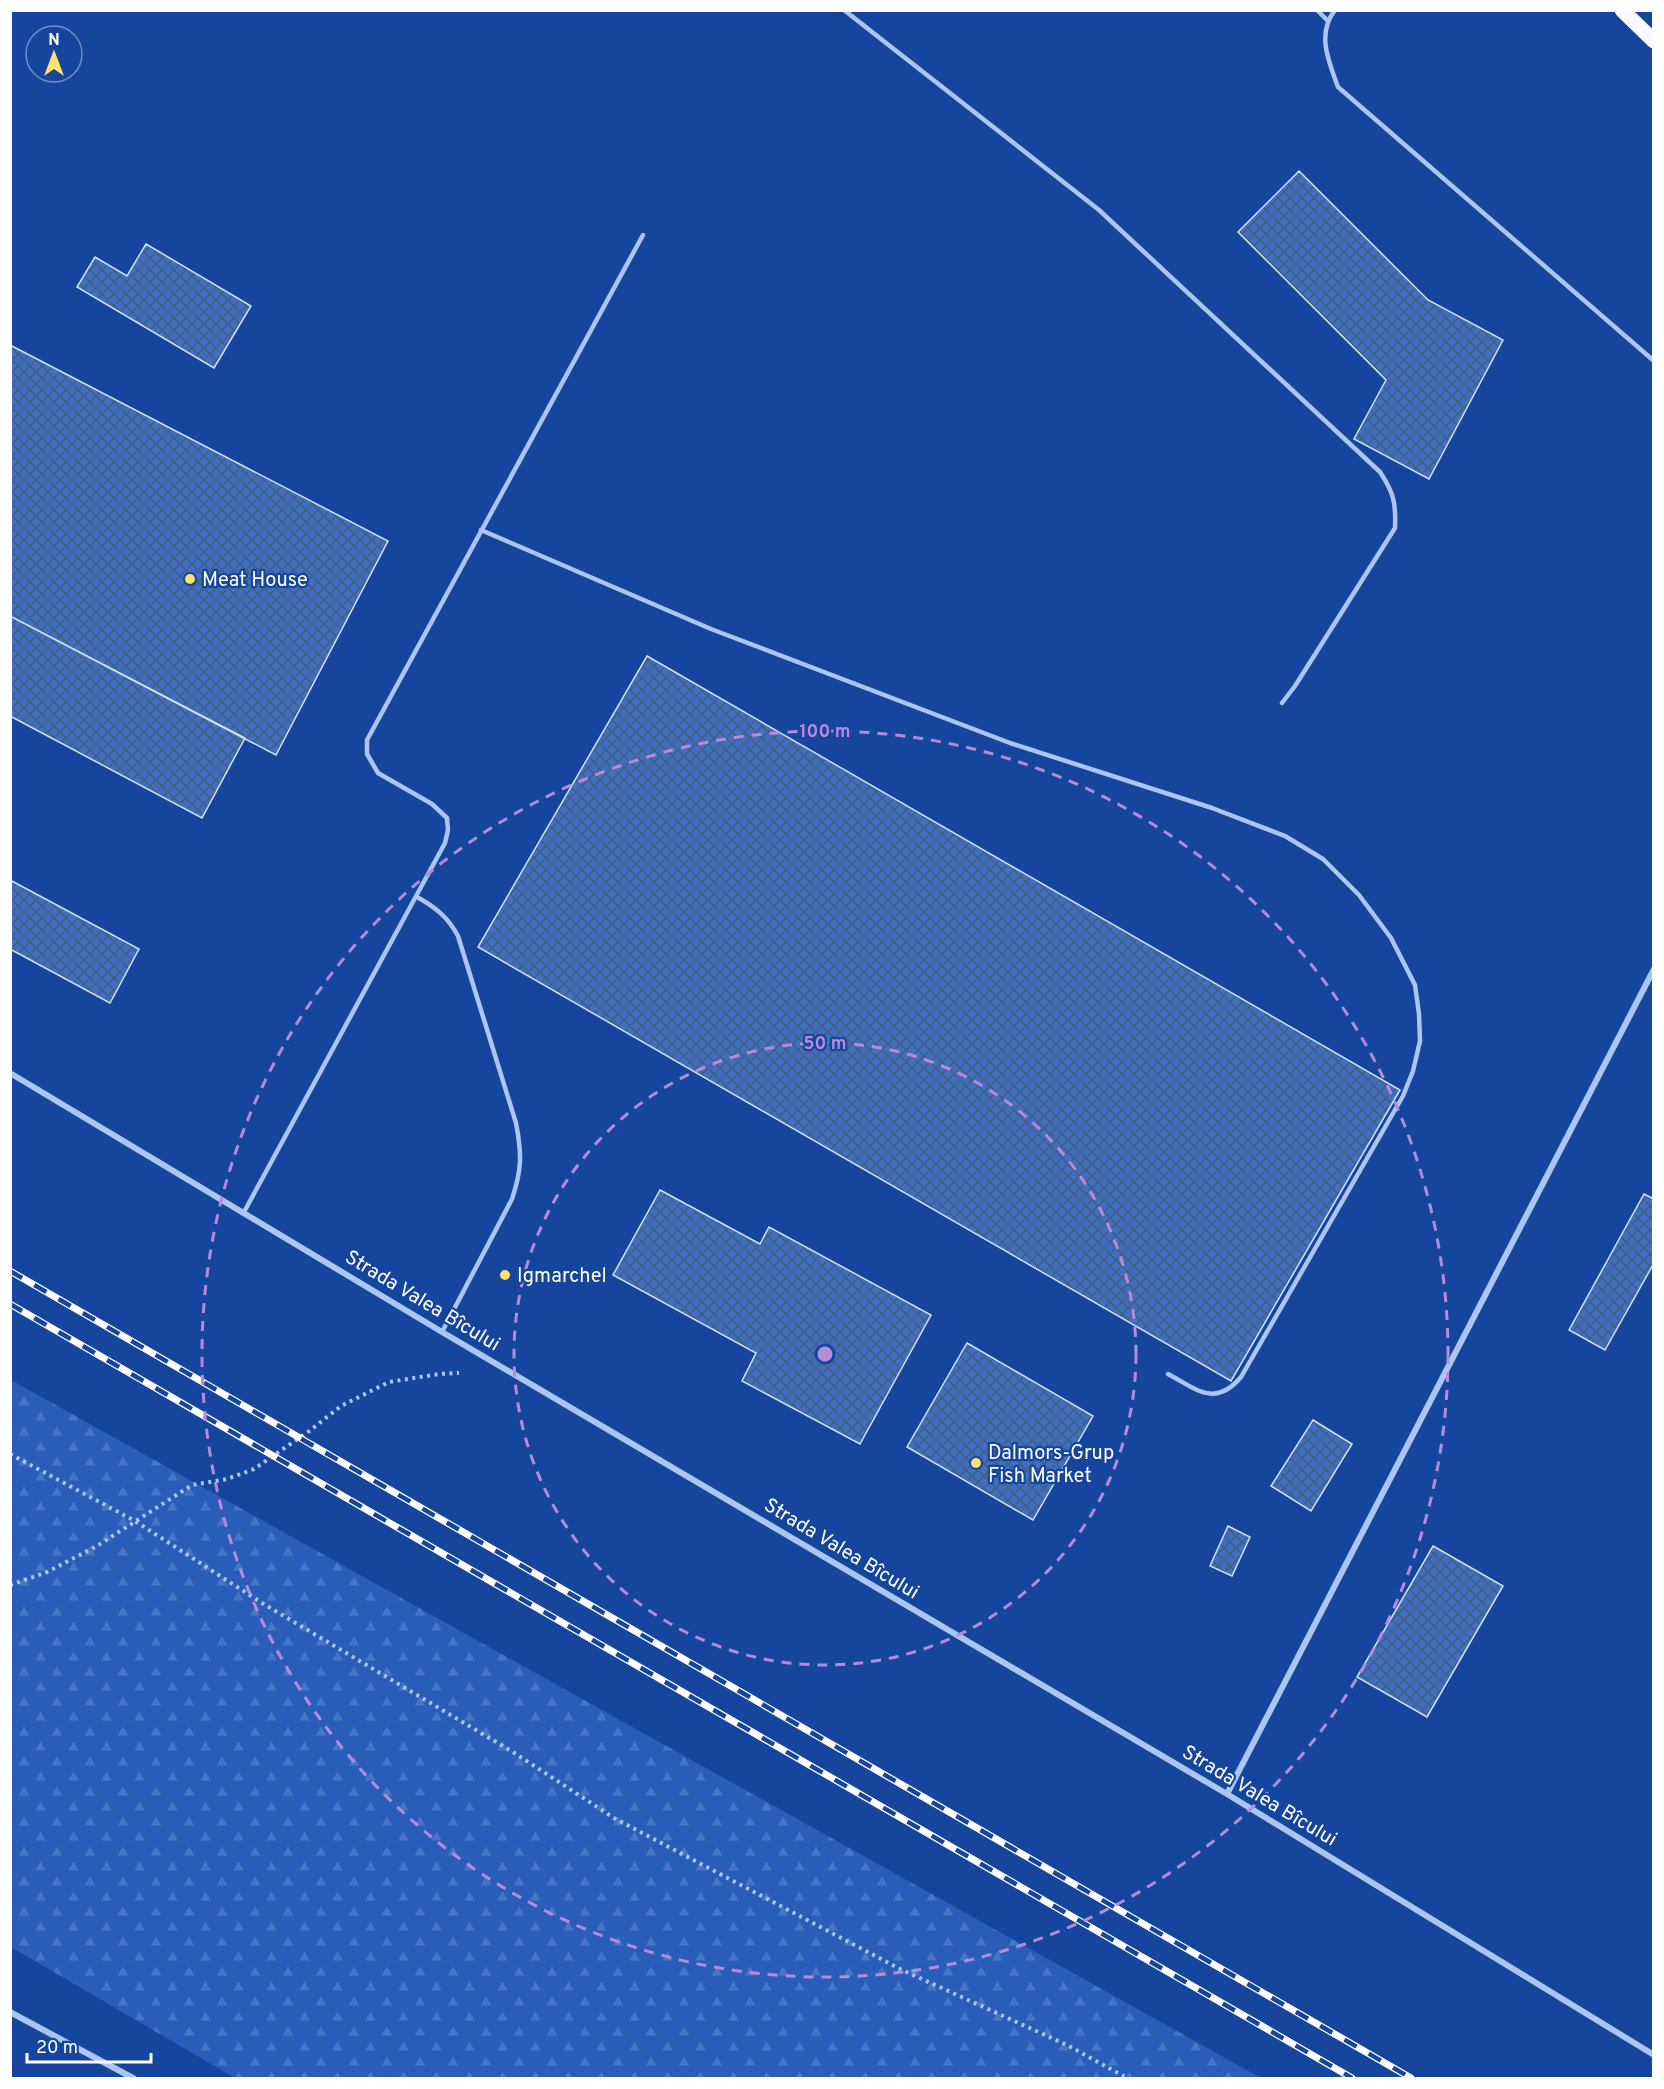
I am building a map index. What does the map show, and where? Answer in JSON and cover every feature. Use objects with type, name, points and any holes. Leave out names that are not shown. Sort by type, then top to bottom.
[{"type":"main road","points":[[1622,10],[1653,41]]},
{"type":"street","points":[[1227,1794],[1653,969]]},
{"type":"street","name":"Strada Valea Bîcului","points":[[10,1073],[442,1332],[1227,1794],[1653,2055]]},
{"type":"street","points":[[10,2012],[133,2079]]},
{"type":"lane","points":[[844,10],[1099,210],[1380,472],[1392,491],[1395,528],[1282,703]]},
{"type":"lane","points":[[1317,10],[1327,20]]},
{"type":"lane","points":[[1335,10],[1327,20],[1324,48],[1338,87],[1653,361]]},
{"type":"lane","points":[[244,1212],[446,843],[447,818],[432,804],[378,773],[367,754],[367,740],[643,235]]},
{"type":"lane","points":[[480,530],[711,629],[855,686],[1010,743],[1212,808],[1285,836],[1323,859],[1359,895],[1391,938],[1415,985],[1420,1041],[1413,1071],[1403,1096],[1232,1388],[1210,1395],[1168,1374]]},
{"type":"lane","points":[[417,897],[436,908],[451,922],[458,936],[516,1123],[521,1149],[520,1176],[512,1199],[442,1332]]},
{"type":"path","points":[[10,1585],[47,1572],[97,1546],[192,1485],[226,1479],[254,1469],[341,1406],[388,1382],[501,1366]]},
{"type":"path","points":[[10,1454],[135,1521],[262,1603],[513,1752],[614,1818],[900,1969],[1067,2045],[1127,2079]]},
{"type":"green space","points":[[11,1380],[1261,2078],[235,2078],[11,1947]]},
{"type":"building","points":[[1299,171],[1428,300],[1503,340],[1429,479],[1354,439],[1386,380],[1238,232]]},
{"type":"building","points":[[146,244],[251,306],[214,368],[77,287],[95,257],[127,276]]},
{"type":"building","name":"Meat House","points":[[10,345],[388,541],[276,755],[10,616]]},
{"type":"building","points":[[10,616],[245,738],[202,818],[10,716]]},
{"type":"building","points":[[647,656],[1400,1090],[1231,1381],[478,947]]},
{"type":"building","points":[[10,880],[139,949],[110,1003],[10,949]]},
{"type":"building","points":[[660,1190],[760,1244],[769,1227],[931,1315],[860,1444],[742,1381],[756,1353],[613,1275]]},
{"type":"building","points":[[1644,1194],[1654,1199],[1654,1263],[1605,1350],[1569,1330]]},
{"type":"building","points":[[967,1343],[1093,1416],[1033,1520],[907,1447]]},
{"type":"building","points":[[1313,1420],[1352,1444],[1311,1511],[1271,1486]]},
{"type":"building","points":[[1228,1526],[1250,1537],[1232,1576],[1210,1566]]},
{"type":"building","points":[[1433,1546],[1503,1586],[1427,1717],[1357,1677]]},
{"type":"railway","points":[[10,1271],[1411,2078]]},
{"type":"railway","points":[[10,1304],[1352,2078]]},
{"type":"place","name":"Meat House","points":[[190,579]]},
{"type":"place","name":"Igmarchel","points":[[505,1275]]},
{"type":"place","name":"Dalmors-Grup Fish Market","points":[[976,1463]]}]
